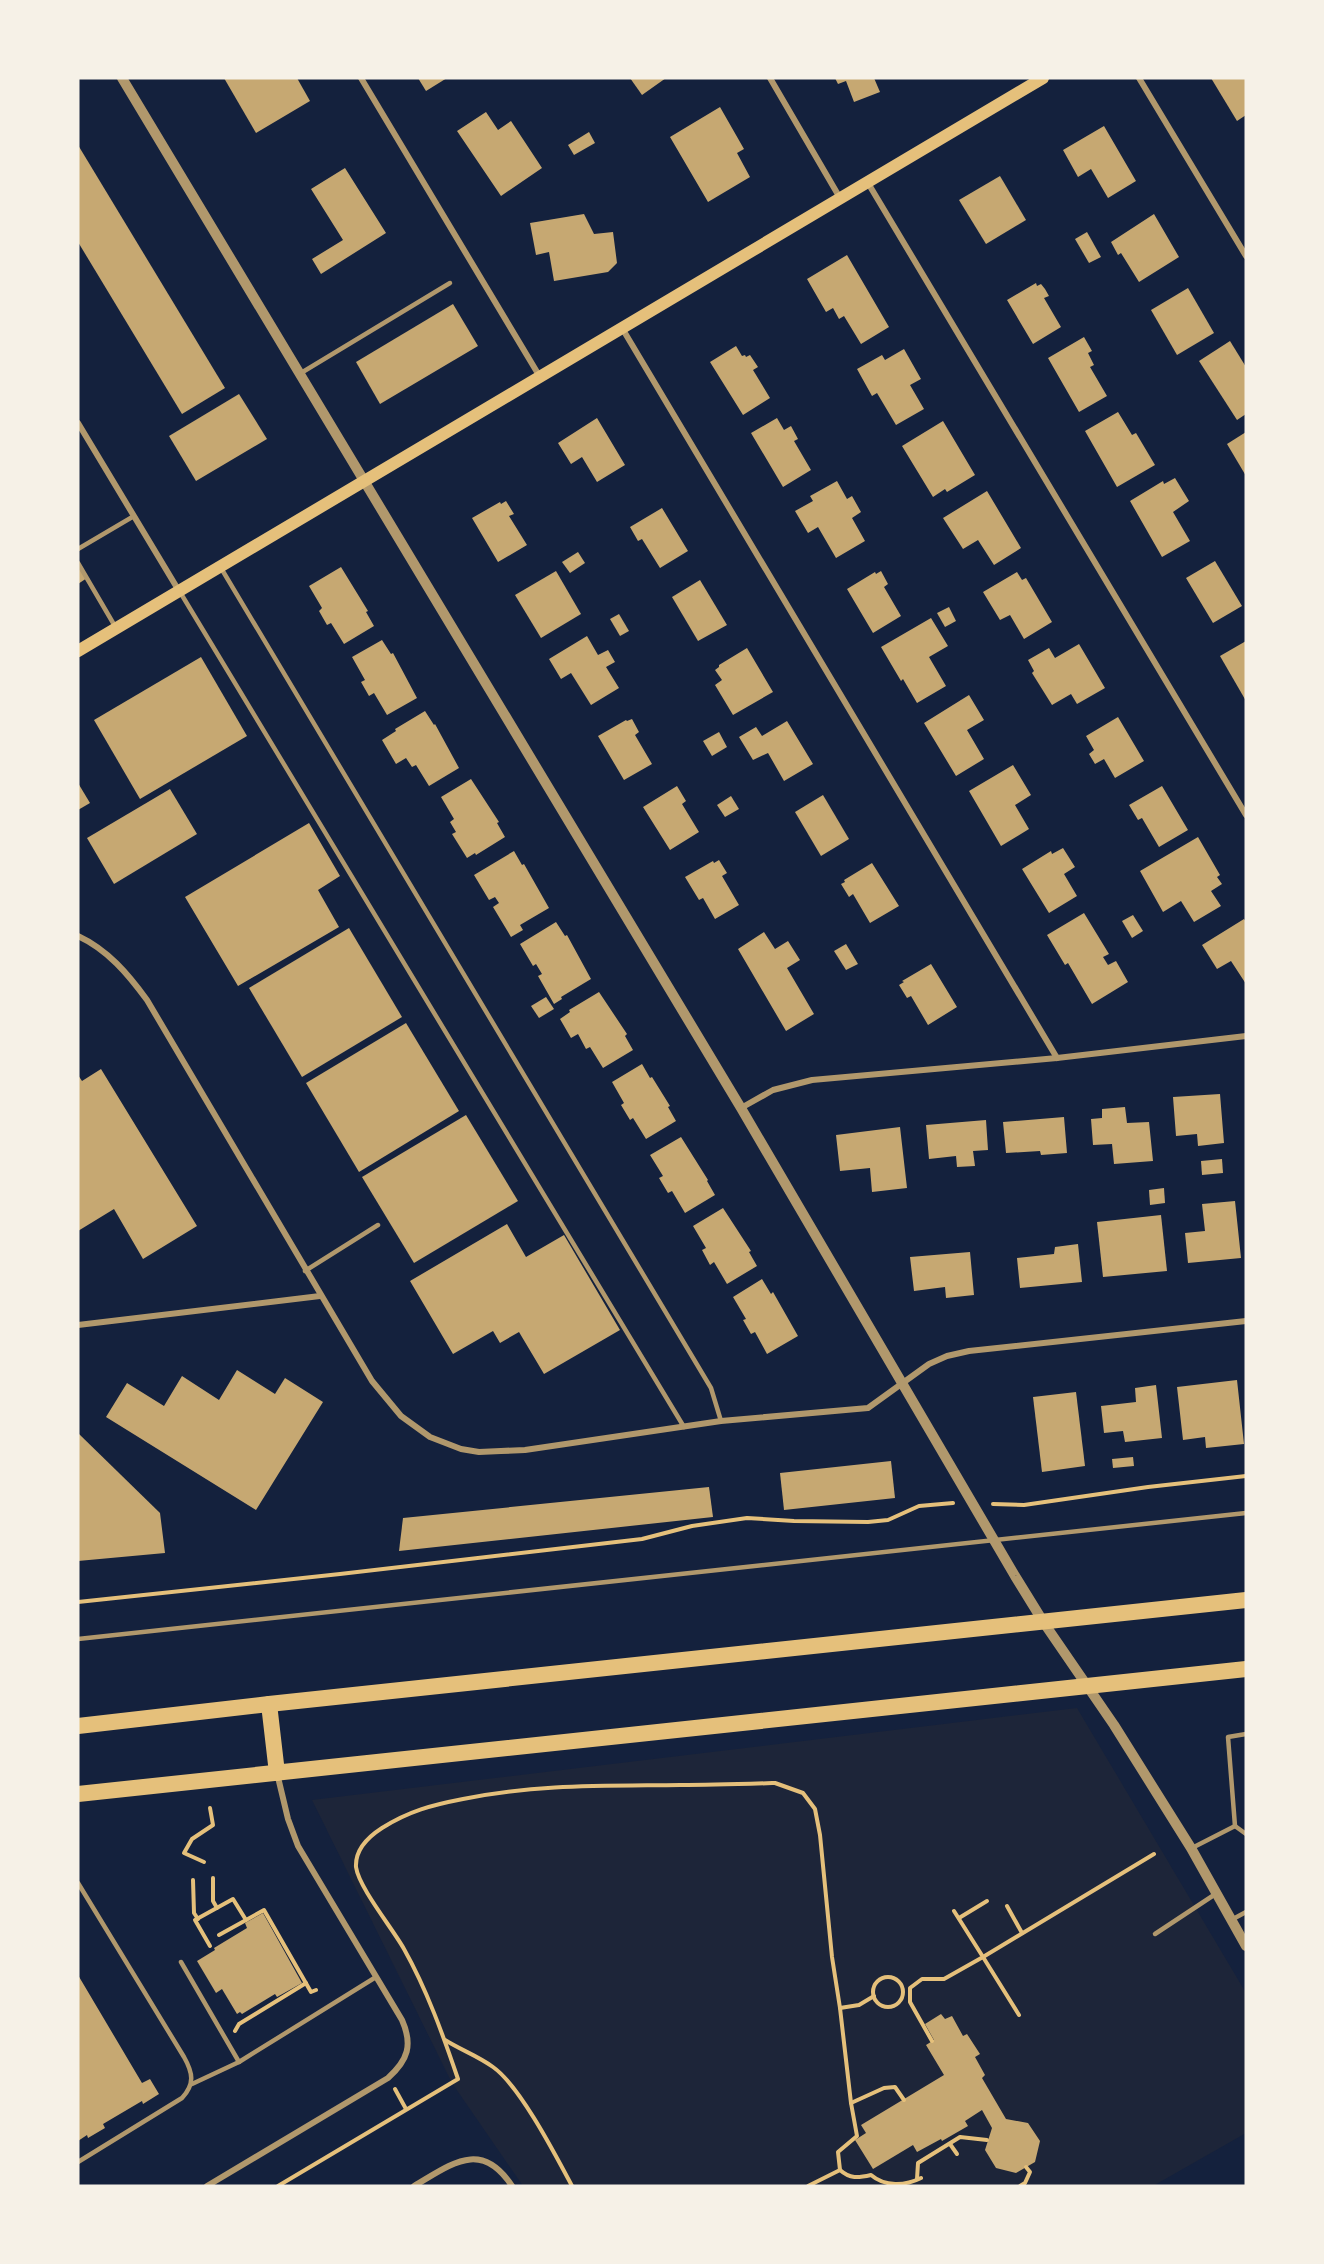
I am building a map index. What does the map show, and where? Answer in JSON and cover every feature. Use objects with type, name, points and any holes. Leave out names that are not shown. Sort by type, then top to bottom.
[{"type":"highway","points":[[78,1726],[1246,1600]]},
{"type":"highway","points":[[78,1794],[1246,1670]]},
{"type":"highway","points":[[269,1704],[277,1773]]},
{"type":"main road","points":[[78,651],[364,479],[1043,78]]},
{"type":"street","points":[[122,78],[741,1108],[995,1542],[1044,1623],[1114,1725],[1191,1848],[1246,1946]]},
{"type":"street","points":[[361,78],[540,377]]},
{"type":"street","points":[[770,78],[840,198]]},
{"type":"street","points":[[1139,78],[1246,256]]},
{"type":"street","points":[[867,183],[1246,815]]},
{"type":"street","points":[[622,328],[1057,1058]]},
{"type":"street","points":[[78,423],[179,591]]},
{"type":"street","points":[[78,936],[91,942],[112,958],[147,1000],[372,1381],[388,1402],[415,1427],[446,1444],[479,1452],[525,1450],[721,1421],[868,1408],[929,1364],[947,1356],[969,1351],[1246,1321]]},
{"type":"street","points":[[741,1108],[773,1090],[812,1080],[1057,1058],[1246,1036]]},
{"type":"street","points":[[78,1324],[320,1296]]},
{"type":"street","points":[[207,2186],[388,2078],[398,2069],[408,2054],[409,2045],[405,2027],[298,1845],[288,1819],[277,1773]]},
{"type":"street","points":[[414,2186],[443,2169],[475,2159],[488,2161],[497,2167],[512,2186]]},
{"type":"lane","points":[[300,373],[450,283]]},
{"type":"lane","points":[[78,549],[134,516]]},
{"type":"lane","points":[[78,563],[116,628]]},
{"type":"lane","points":[[220,565],[711,1388],[721,1421]]},
{"type":"lane","points":[[179,591],[684,1427]]},
{"type":"lane","points":[[305,1271],[378,1225]]},
{"type":"lane","points":[[78,1639],[995,1542],[1246,1513]]},
{"type":"lane","points":[[1246,1734],[1228,1737],[1235,1826],[1246,1834]]},
{"type":"lane","points":[[1191,1848],[1235,1826]]},
{"type":"lane","points":[[78,1883],[188,2065],[192,2077],[189,2091],[175,2103],[78,2162]]},
{"type":"lane","points":[[1155,1934],[1217,1893]]},
{"type":"lane","points":[[1232,1920],[1246,1912]]},
{"type":"lane","points":[[181,1962],[240,2062]]},
{"type":"lane","points":[[192,2084],[240,2062],[376,1977]]},
{"type":"path","points":[[998,1504],[1024,1505],[1246,1476]]},
{"type":"path","points":[[78,1602],[631,1540],[692,1526],[747,1518],[794,1521],[888,1520],[919,1506],[946,1502]]},
{"type":"path","points":[[278,2186],[458,2079],[444,2039],[404,1949],[357,1871],[357,1854],[366,1841],[376,1832],[421,1808],[476,1796],[535,1788],[596,1784],[775,1783],[803,1793],[815,1809],[820,1835],[832,1957],[857,2136],[838,2152],[840,2170],[846,2176],[856,2178],[871,2175],[883,2182],[896,2184],[919,2179],[918,2163],[960,2137],[987,2140]]},
{"type":"path","points":[[204,1862],[184,1852],[192,1839],[213,1825],[210,1808]]},
{"type":"path","points":[[932,2041],[910,2002],[910,1988],[919,1981],[944,1979],[1154,1854]]},
{"type":"path","points":[[213,1878],[213,1901],[217,1908]]},
{"type":"path","points":[[193,1880],[194,1912],[198,1919]]},
{"type":"path","points":[[210,1946],[195,1920],[233,1899],[246,1920]]},
{"type":"path","points":[[959,1918],[987,1901]]},
{"type":"path","points":[[1007,1906],[1023,1933]]},
{"type":"path","points":[[219,1935],[264,1910],[311,1992],[316,1990]]},
{"type":"path","points":[[954,1911],[1019,2015]]},
{"type":"path","points":[[886,1978],[896,1980],[902,1988],[902,1993],[895,2005],[886,2007],[878,2004],[873,1996],[874,1986],[886,1978]]},
{"type":"path","points":[[234,2034],[238,2024],[306,1983]]},
{"type":"path","points":[[902,1993],[909,1994]]},
{"type":"path","points":[[840,2008],[859,2005],[873,1996]]},
{"type":"path","points":[[444,2039],[495,2068],[503,2076],[552,2149],[572,2186]]},
{"type":"path","points":[[851,2103],[888,2086],[895,2087],[903,2100]]},
{"type":"path","points":[[395,2089],[406,2109]]},
{"type":"path","points":[[950,2144],[957,2154]]},
{"type":"path","points":[[1020,2186],[1025,2183],[1030,2172],[1026,2167]]},
{"type":"path","points":[[808,2186],[840,2170]]},
{"type":"shaded area","points":[[1077,1708],[1246,1993],[1246,2133],[1153,2186],[523,2186],[452,2083],[312,1800]]},
{"type":"building","points":[[224,78],[297,78],[310,101],[256,133]]},
{"type":"building","points":[[418,78],[447,78],[426,91]]},
{"type":"building","points":[[630,78],[666,78],[642,95]]},
{"type":"building","points":[[835,78],[874,78],[880,92],[854,102],[846,81],[838,84]]},
{"type":"building","points":[[1211,78],[1246,78],[1246,115],[1237,121]]},
{"type":"building","points":[[720,107],[744,149],[737,153],[750,177],[708,202],[670,137]]},
{"type":"building","points":[[486,112],[498,130],[511,121],[542,168],[501,196],[457,131]]},
{"type":"building","points":[[1104,126],[1136,181],[1108,198],[1091,169],[1078,177],[1063,150]]},
{"type":"building","points":[[589,132],[595,143],[574,155],[568,145]]},
{"type":"building","points":[[78,145],[225,388],[182,414],[78,242]]},
{"type":"building","points":[[345,168],[386,233],[321,274],[312,259],[343,240],[311,189]]},
{"type":"building","points":[[1000,176],[1026,220],[986,244],[959,200]]},
{"type":"building","points":[[584,214],[594,234],[613,232],[617,263],[608,272],[554,281],[549,252],[536,255],[530,223]]},
{"type":"building","points":[[1154,214],[1179,257],[1139,282],[1121,253],[1118,255],[1111,242]]},
{"type":"building","points":[[1087,232],[1101,257],[1089,263],[1075,239]]},
{"type":"building","points":[[847,255],[889,327],[861,344],[844,316],[839,319],[833,308],[826,312],[807,279]]},
{"type":"building","points":[[1036,283],[1037,286],[1041,284],[1049,296],[1044,298],[1061,327],[1033,344],[1007,300]]},
{"type":"building","points":[[1188,288],[1214,333],[1177,355],[1151,310]]},
{"type":"building","points":[[453,304],[478,346],[380,404],[356,362]]},
{"type":"building","points":[[1084,337],[1092,351],[1088,353],[1094,365],[1090,367],[1107,396],[1079,412],[1048,358]]},
{"type":"building","points":[[1230,341],[1246,367],[1246,414],[1237,420],[1199,361]]},
{"type":"building","points":[[736,346],[742,356],[750,355],[758,367],[753,370],[770,398],[743,415],[710,362]]},
{"type":"building","points":[[904,349],[921,379],[910,385],[924,409],[896,425],[877,393],[872,396],[857,369],[882,355],[885,360]]},
{"type":"building","points":[[239,394],[267,439],[196,481],[169,436]]},
{"type":"building","points":[[1118,412],[1132,435],[1136,433],[1155,465],[1117,487],[1085,431]]},
{"type":"building","points":[[597,418],[625,465],[597,482],[582,457],[571,464],[558,443]]},
{"type":"building","points":[[777,418],[784,430],[791,426],[798,439],[794,441],[811,470],[783,487],[751,433]]},
{"type":"building","points":[[943,421],[975,475],[947,492],[945,489],[933,497],[902,446]]},
{"type":"building","points":[[1246,432],[1246,476],[1227,444]]},
{"type":"building","points":[[1175,478],[1189,501],[1173,512],[1190,541],[1162,557],[1130,501],[1163,481],[1164,484]]},
{"type":"building","points":[[837,481],[847,499],[852,496],[861,512],[852,518],[865,541],[836,558],[818,527],[808,533],[795,511],[813,501],[810,496]]},
{"type":"building","points":[[987,491],[1021,548],[994,565],[978,540],[963,549],[943,518]]},
{"type":"building","points":[[506,501],[514,514],[509,516],[527,545],[498,562],[472,518]]},
{"type":"building","points":[[662,508],[688,551],[660,568],[642,539],[638,541],[630,527]]},
{"type":"building","points":[[578,552],[585,563],[570,573],[562,562]]},
{"type":"building","points":[[1215,561],[1242,606],[1213,623],[1186,578]]},
{"type":"building","points":[[78,563],[87,578],[78,584]]},
{"type":"building","points":[[341,567],[368,611],[366,612],[374,626],[344,644],[331,623],[327,625],[319,611],[322,608],[309,586]]},
{"type":"building","points":[[556,571],[581,614],[541,638],[515,595]]},
{"type":"building","points":[[881,571],[888,584],[884,587],[901,616],[873,633],[847,589],[875,572],[876,574]]},
{"type":"building","points":[[1017,572],[1022,580],[1026,578],[1052,622],[1024,639],[1010,615],[1000,620],[983,592]]},
{"type":"building","points":[[700,580],[727,625],[698,641],[672,597]]},
{"type":"building","points":[[949,607],[956,621],[945,627],[937,613]]},
{"type":"building","points":[[619,614],[629,631],[620,636],[610,619]]},
{"type":"building","points":[[931,618],[948,646],[929,657],[946,686],[917,703],[881,647]]},
{"type":"building","points":[[587,636],[598,655],[608,650],[615,662],[606,667],[619,688],[591,705],[571,673],[561,679],[549,659]]},
{"type":"building","points":[[382,640],[391,654],[393,653],[417,698],[387,715],[374,693],[369,696],[361,682],[365,680],[352,657]]},
{"type":"building","points":[[1246,641],[1246,701],[1220,656]]},
{"type":"building","points":[[1079,644],[1105,688],[1077,704],[1071,694],[1052,705],[1032,673],[1034,671],[1028,660],[1049,648],[1055,658]]},
{"type":"building","points":[[747,648],[773,692],[733,715],[715,685],[722,680],[715,670],[719,665]]},
{"type":"building","points":[[201,657],[247,736],[140,799],[94,720]]},
{"type":"building","points":[[969,695],[984,720],[967,730],[984,759],[956,776],[924,723]]},
{"type":"building","points":[[425,711],[435,724],[459,768],[429,786],[416,765],[412,767],[406,758],[396,764],[382,740],[396,731],[395,729]]},
{"type":"building","points":[[1118,717],[1144,761],[1115,778],[1104,759],[1095,764],[1089,754],[1094,750],[1086,736]]},
{"type":"building","points":[[632,719],[639,732],[635,735],[652,764],[624,780],[598,736]]},
{"type":"building","points":[[787,721],[813,764],[784,781],[768,753],[753,760],[739,737],[756,727],[762,736]]},
{"type":"building","points":[[719,732],[727,747],[712,756],[703,741]]},
{"type":"building","points":[[1013,765],[1031,795],[1015,805],[1029,829],[1001,846],[969,791]]},
{"type":"building","points":[[471,779],[499,822],[497,823],[505,837],[467,858],[452,834],[456,832],[450,822],[454,819],[441,797]]},
{"type":"building","points":[[78,783],[90,803],[78,810]]},
{"type":"building","points":[[677,786],[686,801],[682,804],[699,832],[670,850],[643,807]]},
{"type":"building","points":[[1162,786],[1188,830],[1159,847],[1142,818],[1138,820],[1129,805]]},
{"type":"building","points":[[170,789],[197,834],[114,884],[87,838]]},
{"type":"building","points":[[823,795],[849,839],[821,856],[795,812]]},
{"type":"building","points":[[731,796],[739,809],[725,817],[717,805]]},
{"type":"building","points":[[309,823],[340,876],[318,890],[339,927],[238,986],[185,897]]},
{"type":"building","points":[[1198,837],[1220,875],[1217,877],[1222,884],[1211,891],[1221,906],[1194,922],[1181,901],[1163,912],[1140,871]]},
{"type":"building","points":[[1063,848],[1075,867],[1064,874],[1077,896],[1049,913],[1022,869],[1051,851],[1052,854]]},
{"type":"building","points":[[514,851],[549,908],[520,925],[523,930],[511,937],[493,907],[499,903],[495,897],[489,900],[474,875]]},
{"type":"building","points":[[719,860],[727,873],[722,876],[739,905],[715,919],[703,898],[699,900],[685,877]]},
{"type":"building","points":[[872,863],[899,906],[870,923],[853,894],[849,897],[841,884]]},
{"type":"building","points":[[1084,913],[1109,954],[1103,957],[1108,965],[1116,961],[1128,982],[1092,1004],[1068,963],[1065,965],[1047,935]]},
{"type":"building","points":[[1133,915],[1143,931],[1132,938],[1122,921]]},
{"type":"building","points":[[1244,919],[1246,922],[1246,984],[1231,961],[1217,969],[1202,945]]},
{"type":"building","points":[[556,922],[565,936],[567,935],[591,979],[561,997],[562,999],[554,1004],[538,976],[542,974],[536,964],[533,966],[520,944]]},
{"type":"building","points":[[349,928],[402,1017],[302,1077],[249,988]]},
{"type":"building","points":[[764,932],[775,949],[788,941],[800,960],[787,968],[814,1014],[786,1031],[738,949]]},
{"type":"building","points":[[846,944],[858,964],[846,970],[834,951]]},
{"type":"building","points":[[931,964],[957,1007],[928,1025],[911,996],[907,998],[899,985]]},
{"type":"building","points":[[599,992],[627,1034],[625,1036],[633,1050],[603,1068],[590,1047],[586,1049],[578,1034],[571,1038],[560,1019],[570,1012],[569,1010]]},
{"type":"building","points":[[546,997],[554,1009],[539,1018],[531,1006]]},
{"type":"building","points":[[406,1023],[459,1111],[359,1172],[306,1083]]},
{"type":"building","points":[[642,1064],[670,1106],[668,1107],[676,1121],[646,1139],[633,1118],[630,1120],[621,1105],[624,1103],[612,1082]]},
{"type":"building","points":[[101,1069],[197,1226],[143,1259],[114,1209],[78,1231],[78,1075],[82,1081]]},
{"type":"building","points":[[1220,1094],[1224,1143],[1198,1146],[1197,1134],[1176,1136],[1173,1097]]},
{"type":"building","points":[[1125,1107],[1127,1123],[1149,1122],[1153,1161],[1114,1164],[1112,1144],[1093,1145],[1091,1119],[1102,1118],[1102,1109]]},
{"type":"building","points":[[466,1115],[518,1201],[414,1263],[362,1177]]},
{"type":"building","points":[[1064,1117],[1067,1153],[1041,1155],[1040,1151],[1006,1153],[1003,1122]]},
{"type":"building","points":[[986,1120],[988,1150],[973,1151],[975,1166],[957,1167],[956,1156],[929,1159],[926,1125]]},
{"type":"building","points":[[900,1127],[907,1188],[872,1192],[870,1168],[840,1171],[836,1135]]},
{"type":"building","points":[[681,1137],[715,1195],[685,1213],[672,1191],[668,1193],[659,1178],[663,1176],[650,1155]]},
{"type":"building","points":[[1222,1159],[1223,1173],[1202,1175],[1201,1161]]},
{"type":"building","points":[[1164,1188],[1165,1203],[1150,1205],[1149,1190]]},
{"type":"building","points":[[1235,1201],[1241,1258],[1188,1263],[1185,1233],[1205,1231],[1202,1204]]},
{"type":"building","points":[[723,1208],[751,1251],[749,1252],[757,1266],[727,1284],[714,1262],[710,1265],[702,1250],[706,1248],[693,1226]]},
{"type":"building","points":[[1161,1215],[1167,1271],[1103,1277],[1097,1222]]},
{"type":"building","points":[[507,1224],[526,1257],[564,1235],[620,1330],[544,1374],[519,1332],[500,1343],[493,1331],[453,1354],[410,1281]]},
{"type":"building","points":[[1078,1244],[1082,1282],[1020,1288],[1017,1258],[1054,1254],[1055,1247]]},
{"type":"building","points":[[970,1252],[974,1295],[946,1298],[945,1287],[914,1291],[910,1257]]},
{"type":"building","points":[[762,1279],[771,1294],[773,1292],[798,1336],[767,1354],[755,1332],[751,1334],[743,1320],[746,1319],[733,1297]]},
{"type":"building","points":[[237,1370],[275,1394],[285,1378],[323,1402],[256,1510],[106,1417],[127,1383],[164,1406],[182,1376],[219,1400]]},
{"type":"building","points":[[1237,1380],[1244,1444],[1206,1448],[1205,1437],[1183,1440],[1177,1387]]},
{"type":"building","points":[[1156,1385],[1162,1438],[1125,1442],[1123,1431],[1104,1433],[1101,1406],[1136,1402],[1135,1388]]},
{"type":"building","points":[[1076,1392],[1085,1466],[1042,1472],[1033,1397]]},
{"type":"building","points":[[78,1433],[160,1513],[165,1553],[78,1561]]},
{"type":"building","points":[[1133,1457],[1134,1466],[1113,1468],[1112,1459]]},
{"type":"building","points":[[891,1461],[895,1498],[784,1510],[780,1473]]},
{"type":"building","points":[[709,1487],[713,1517],[399,1551],[403,1518]]},
{"type":"building","points":[[263,1913],[302,1983],[277,1997],[275,1994],[242,2014],[240,2012],[237,2014],[222,1989],[216,1993],[197,1961],[247,1928],[245,1923]]},
{"type":"building","points":[[78,1975],[142,2083],[150,2079],[159,2094],[143,2104],[142,2101],[103,2124],[105,2128],[78,2141]]},
{"type":"building","points":[[941,2014],[945,2019],[952,2016],[963,2036],[967,2034],[980,2054],[975,2057],[985,2075],[982,2078],[1006,2119],[1028,2123],[1040,2141],[1035,2162],[1016,2173],[996,2168],[985,2150],[992,2128],[982,2110],[965,2121],[968,2126],[942,2141],[941,2139],[917,2152],[913,2145],[873,2169],[855,2140],[866,2133],[861,2125],[944,2075],[926,2045],[934,2040],[925,2024]]}]
